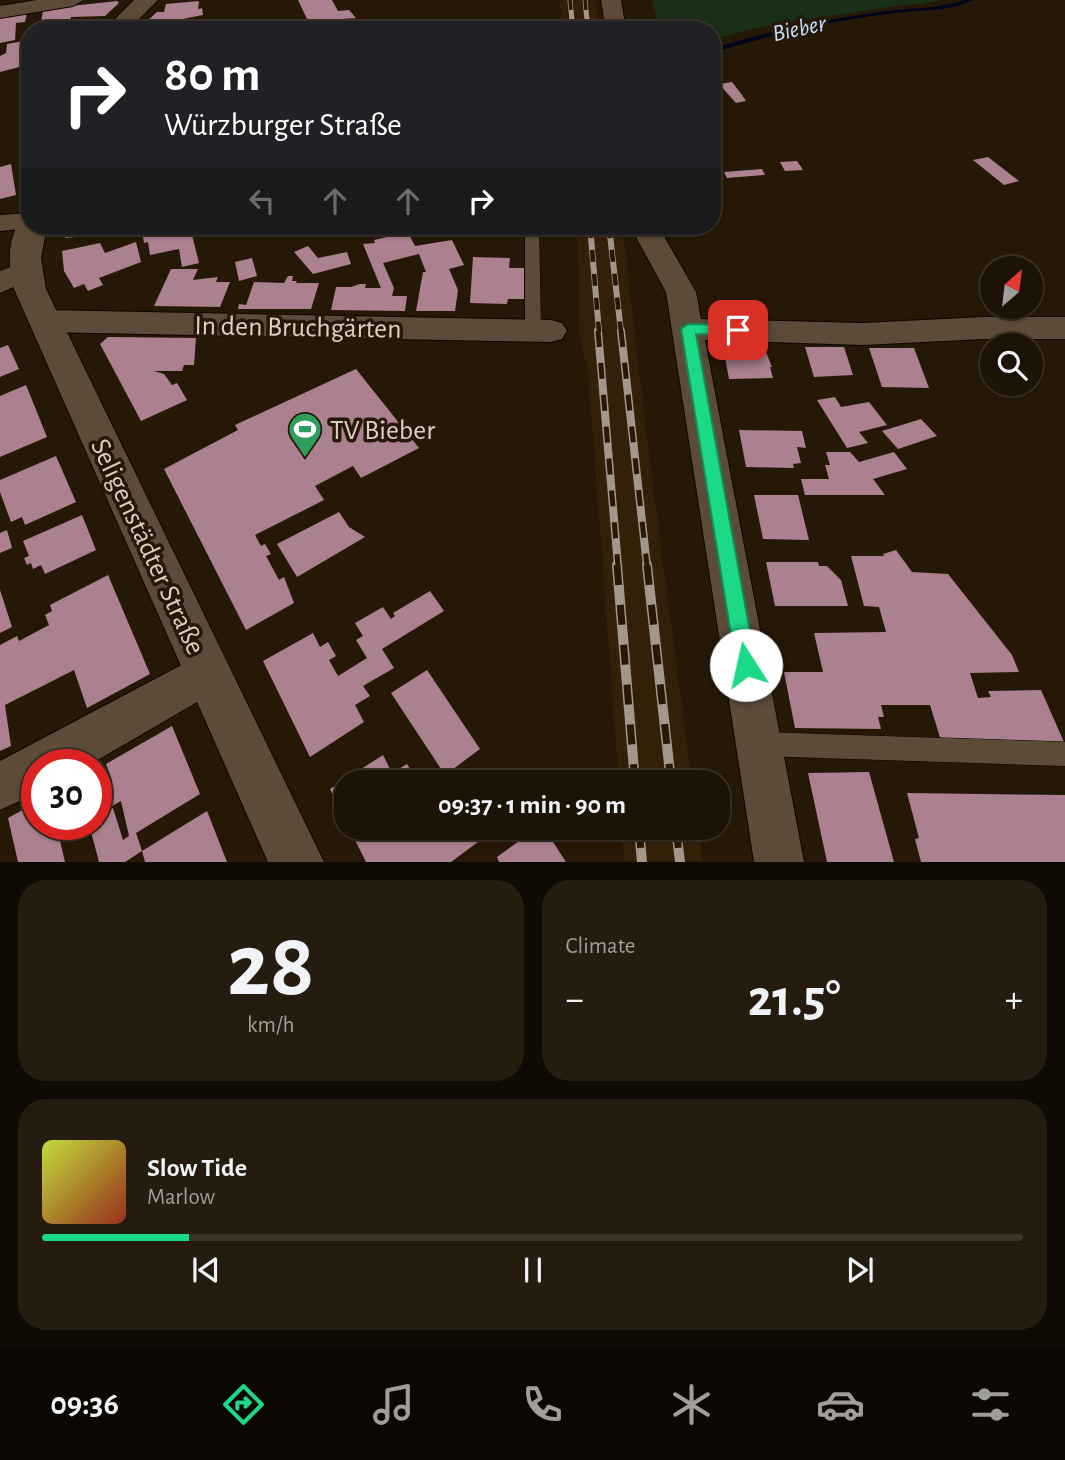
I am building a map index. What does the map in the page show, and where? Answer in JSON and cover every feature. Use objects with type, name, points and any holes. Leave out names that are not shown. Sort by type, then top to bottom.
[{"type":"street","points":[[125,21],[147,0]]},
{"type":"street","points":[[611,0],[614,21]]},
{"type":"street","points":[[0,12],[66,1]]},
{"type":"street","points":[[0,223],[21,221]]},
{"type":"street","name":"Seligenstädter Straße","points":[[29,235],[12,277],[44,321],[298,862]]},
{"type":"street","points":[[649,235],[681,292],[779,862]]},
{"type":"street","name":"In den Bruchgärten","points":[[44,321],[542,331]]},
{"type":"street","points":[[688,329],[863,334],[984,328],[1065,328]]},
{"type":"street","points":[[72,749],[208,672]]},
{"type":"street","points":[[0,786],[21,776]]},
{"type":"lane","points":[[532,235],[542,331]]},
{"type":"lane","points":[[760,744],[1065,754]]},
{"type":"shaded area","points":[[560,0],[596,0],[599,21],[561,21]]},
{"type":"shaded area","points":[[577,235],[623,235],[690,770],[618,770],[588,373],[579,331]]},
{"type":"shaded area","points":[[623,840],[700,840],[703,861],[624,861]]},
{"type":"green space","points":[[652,0],[940,0],[777,24],[721,37],[721,21],[658,21]]},
{"type":"building","points":[[298,0],[332,0],[338,11],[349,10],[356,18],[311,21],[307,19]]},
{"type":"building","points":[[117,1],[119,3],[105,16],[71,17],[70,21],[41,21],[43,9]]},
{"type":"building","points":[[199,1],[198,9],[202,8],[203,15],[172,21],[147,21],[157,12],[164,12],[166,4]]},
{"type":"building","points":[[27,12],[25,21],[16,23],[15,40],[0,43],[0,17]]},
{"type":"building","points":[[21,42],[21,67],[0,72],[0,56],[6,53],[7,44]]},
{"type":"building","points":[[732,82],[746,101],[736,103],[721,84]]},
{"type":"building","points":[[988,157],[1019,181],[1004,185],[973,160]]},
{"type":"building","points":[[797,161],[803,170],[785,171],[780,162]]},
{"type":"building","points":[[11,164],[16,195],[0,199],[0,167]]},
{"type":"building","points":[[762,169],[765,175],[727,178],[724,172]]},
{"type":"building","points":[[66,235],[95,235],[65,238]]},
{"type":"building","points":[[192,235],[199,263],[182,267],[179,249],[150,255],[148,242],[144,243],[143,236]]},
{"type":"building","points":[[410,235],[415,246],[452,240],[464,265],[449,269],[458,290],[455,311],[416,311],[423,272],[426,272],[419,254],[383,263],[394,288],[392,296],[407,296],[405,311],[331,310],[336,287],[366,284],[365,288],[381,288],[363,244],[375,243],[374,240]]},
{"type":"building","points":[[136,242],[141,262],[99,278],[103,285],[88,291],[84,284],[74,288],[64,271],[62,251],[100,243],[105,253]]},
{"type":"building","points":[[308,246],[318,258],[347,252],[351,264],[313,274],[294,252]]},
{"type":"building","points":[[473,257],[510,258],[509,268],[524,268],[524,299],[508,299],[507,304],[470,303]]},
{"type":"building","points":[[252,258],[257,276],[239,281],[235,262]]},
{"type":"building","points":[[171,269],[198,269],[193,280],[218,277],[216,282],[230,282],[220,307],[154,306]]},
{"type":"building","points":[[288,276],[293,276],[292,281],[297,281],[296,283],[319,283],[311,309],[238,309],[239,304],[246,305],[254,282],[284,283]]},
{"type":"building","points":[[108,337],[196,338],[194,365],[184,365],[182,371],[154,371],[164,374],[172,385],[177,383],[187,400],[141,421],[100,344]]},
{"type":"building","points":[[8,345],[19,369],[0,377],[0,348]]},
{"type":"building","points":[[723,347],[764,347],[772,367],[773,378],[729,379]]},
{"type":"building","points":[[805,347],[844,347],[853,375],[814,377]]},
{"type":"building","points":[[869,348],[914,348],[929,388],[882,387]]},
{"type":"building","name":"TV Bieber","points":[[356,369],[419,448],[361,478],[353,466],[315,486],[324,500],[255,535],[261,546],[265,544],[271,554],[266,556],[279,580],[284,577],[294,603],[246,630],[164,469],[238,430],[235,425]]},
{"type":"building","points":[[26,385],[47,437],[0,457],[0,396]]},
{"type":"building","points":[[835,397],[841,407],[869,402],[887,425],[859,432],[868,443],[847,448],[817,400]]},
{"type":"building","points":[[921,419],[937,436],[898,449],[882,431]]},
{"type":"building","points":[[739,430],[802,431],[806,448],[797,447],[801,463],[793,464],[794,468],[746,467]]},
{"type":"building","points":[[826,452],[850,452],[859,462],[894,452],[907,469],[873,479],[885,495],[805,495],[801,479],[829,479],[825,465],[830,465]]},
{"type":"building","points":[[56,456],[76,502],[25,525],[22,517],[11,522],[0,492],[0,480]]},
{"type":"building","points":[[754,495],[798,495],[809,540],[763,539]]},
{"type":"building","points":[[339,512],[349,527],[365,537],[297,577],[277,544]]},
{"type":"building","points":[[82,515],[96,550],[45,574],[41,565],[33,569],[31,563],[27,565],[24,558],[29,556],[23,541]]},
{"type":"building","points":[[7,530],[12,548],[0,553],[0,533]]},
{"type":"building","points":[[896,550],[912,572],[948,574],[1012,655],[1019,672],[970,673],[978,698],[991,697],[988,691],[1041,690],[1064,742],[942,744],[930,705],[881,705],[884,717],[878,717],[881,729],[795,728],[784,672],[823,672],[814,633],[886,632],[879,607],[864,606],[851,556],[884,556],[883,554]]},
{"type":"building","points":[[766,562],[818,562],[819,566],[827,566],[841,580],[848,606],[775,606]]},
{"type":"building","points":[[108,575],[150,674],[87,708],[74,670],[5,705],[11,746],[0,751],[0,645],[17,636],[19,641],[49,625],[45,615],[52,611],[50,605]]},
{"type":"building","points":[[0,590],[12,627],[0,633]]},
{"type":"building","points":[[430,591],[444,611],[382,649],[394,668],[363,686],[370,696],[355,705],[364,722],[310,757],[263,661],[313,633],[320,647],[328,642],[336,656],[329,660],[338,676],[367,658],[356,640],[363,636],[355,623],[383,607],[391,619],[395,616],[393,613]]},
{"type":"building","points":[[427,670],[480,749],[452,770],[442,770],[391,693]]},
{"type":"building","points":[[172,726],[200,794],[136,833],[142,851],[125,862],[99,862],[93,840],[112,840],[112,809],[123,840],[129,836],[121,801],[112,806],[112,761]]},
{"type":"building","points":[[383,755],[390,770],[360,770]]},
{"type":"building","points":[[407,764],[411,770],[397,770]]},
{"type":"building","points":[[869,772],[894,862],[827,862],[808,773]]},
{"type":"building","points":[[907,793],[1065,795],[1065,862],[921,862],[915,839],[919,838]]},
{"type":"building","points":[[21,811],[21,840],[60,840],[65,862],[18,862],[8,818]]},
{"type":"building","points":[[207,811],[227,862],[145,862],[142,851]]},
{"type":"building","points":[[355,840],[481,840],[451,862],[366,862]]},
{"type":"building","points":[[520,840],[552,840],[566,862],[499,862],[497,857]]},
{"type":"waterway","name":"Bieber","points":[[721,48],[800,27],[891,12],[941,8],[970,0]]},
{"type":"railway","points":[[570,0],[572,21]]},
{"type":"railway","points":[[585,0],[587,21]]},
{"type":"railway","points":[[591,235],[599,332]]},
{"type":"railway","points":[[610,235],[621,332]]},
{"type":"railway","points":[[598,331],[618,566]]},
{"type":"railway","points":[[621,331],[647,566]]},
{"type":"railway","points":[[617,565],[634,770]]},
{"type":"railway","points":[[647,565],[670,770]]},
{"type":"railway","points":[[640,840],[642,862]]},
{"type":"railway","points":[[677,840],[680,862]]},
{"type":"place","name":"TV Bieber","points":[[305,459]]},
{"type":"route","points":[[738,330],[688,329],[746,665]]}]
